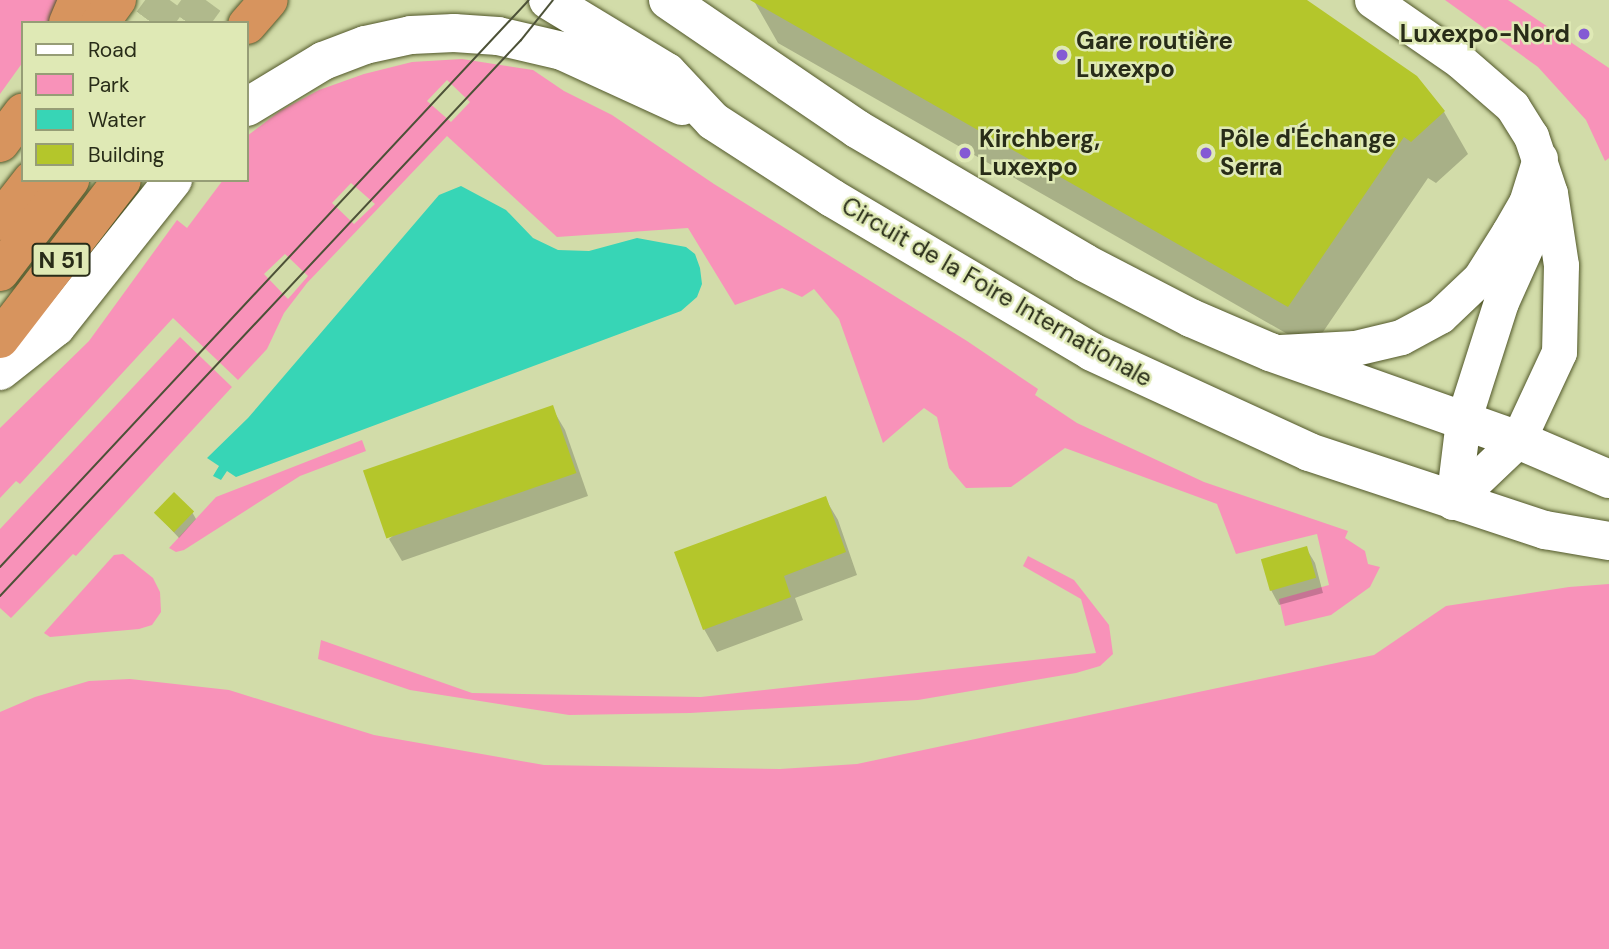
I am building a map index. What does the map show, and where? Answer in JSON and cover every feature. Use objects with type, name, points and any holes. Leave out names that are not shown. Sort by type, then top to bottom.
[{"type":"highway","points":[[69,21],[78,0]]},
{"type":"highway","points":[[101,21],[117,0]]},
{"type":"highway","points":[[248,23],[269,0]]},
{"type":"highway","points":[[0,143],[21,116]]},
{"type":"highway","points":[[0,221],[30,182]]},
{"type":"highway","points":[[0,272],[68,182]]},
{"type":"highway","name":"N 51","points":[[0,339],[120,182]]},
{"type":"main road","name":"Circuit de la Foire Internationale","points":[[548,0],[667,72],[713,121],[895,237],[1092,352],[1310,452],[1452,502],[1545,530],[1609,541]]},
{"type":"main road","points":[[668,0],[846,122],[954,188],[1179,312],[1270,352],[1518,440],[1609,479]]},
{"type":"main road","points":[[248,106],[323,61],[365,45],[411,35],[454,33],[498,36],[562,51],[713,121]]},
{"type":"main road","points":[[0,371],[56,327],[171,182]]},
{"type":"street","points":[[1372,0],[1460,61],[1512,106],[1531,136],[1550,193],[1560,265],[1559,352],[1518,440],[1452,502]]},
{"type":"street","points":[[1270,352],[1355,348],[1401,337],[1440,316],[1480,278],[1526,203],[1540,158]]},
{"type":"street","points":[[1452,502],[1464,421],[1501,302],[1550,193]]},
{"type":"green space","points":[[0,0],[61,0],[50,21],[21,21],[21,65],[0,94]]},
{"type":"green space","points":[[1445,0],[1508,0],[1609,68],[1609,158],[1605,161],[1586,120],[1538,67]]},
{"type":"green space","points":[[462,59],[533,70],[564,91],[612,115],[714,184],[967,341],[1038,389],[1035,395],[1077,423],[1204,482],[1348,531],[1345,538],[1365,551],[1368,564],[1380,567],[1370,587],[1331,615],[1285,626],[1279,599],[1329,585],[1317,534],[1236,554],[1217,504],[1065,448],[1011,487],[966,488],[949,468],[937,417],[924,408],[883,443],[839,319],[814,289],[802,297],[782,288],[735,305],[688,228],[557,237],[447,136],[307,283],[284,313],[267,349],[238,380],[173,318],[20,484],[16,481],[0,498],[0,428],[89,341],[177,220],[187,228],[222,182],[248,182],[248,135],[280,111],[319,90],[364,74],[412,62]],"holes":[[[447,80],[470,102],[451,122],[427,101]],[[351,183],[375,204],[354,224],[332,203]],[[285,254],[308,276],[288,299],[264,274]]]},
{"type":"green space","points":[[180,337],[232,387],[76,556],[73,554],[11,618],[0,608],[0,529]]},
{"type":"green space","points":[[362,440],[366,451],[300,476],[184,550],[176,552],[169,548],[216,497]]},
{"type":"green space","points":[[123,554],[153,578],[160,592],[161,612],[152,625],[139,629],[50,637],[44,633],[114,555]]},
{"type":"green space","points":[[1028,556],[1074,580],[1109,625],[1113,654],[1100,666],[1076,673],[918,700],[690,713],[569,715],[410,690],[318,659],[321,640],[472,693],[701,697],[1096,653],[1081,599],[1023,566]]},
{"type":"green space","points":[[1609,584],[1609,949],[0,949],[0,712],[35,697],[89,681],[130,679],[229,690],[374,735],[544,765],[780,769],[857,764],[1374,655],[1446,606],[1569,587]]},
{"type":"water","points":[[461,186],[506,210],[533,238],[558,250],[589,251],[637,238],[686,247],[695,254],[700,268],[702,284],[697,297],[681,311],[236,477],[227,471],[221,480],[213,476],[219,466],[207,458],[248,418],[439,195]]},
{"type":"building","name":"Pôle d'Échange Serra","points":[[750,0],[1307,0],[1417,76],[1445,111],[1411,142],[1404,137],[1288,307]]},
{"type":"building","points":[[553,405],[576,473],[386,539],[363,470]]},
{"type":"building","points":[[174,492],[194,511],[174,532],[154,513]]},
{"type":"building","points":[[826,496],[846,552],[784,576],[791,597],[703,630],[674,552]]},
{"type":"building","points":[[1307,546],[1316,578],[1270,591],[1261,559]]},
{"type":"tunnel","points":[[153,21],[169,0]]},
{"type":"tunnel","points":[[189,21],[205,0]]},
{"type":"tram line","points":[[0,567],[529,0]]},
{"type":"tram line","points":[[0,596],[521,40],[553,0]]},
{"type":"place","name":"Luxexpo-Nord","points":[[1584,34]]},
{"type":"place","name":"Gare routière Luxexpo","points":[[1062,55]]},
{"type":"place","name":"Kirchberg, Luxexpo","points":[[965,153]]},
{"type":"place","name":"Pôle d'Échange Serra","points":[[1206,153]]}]
